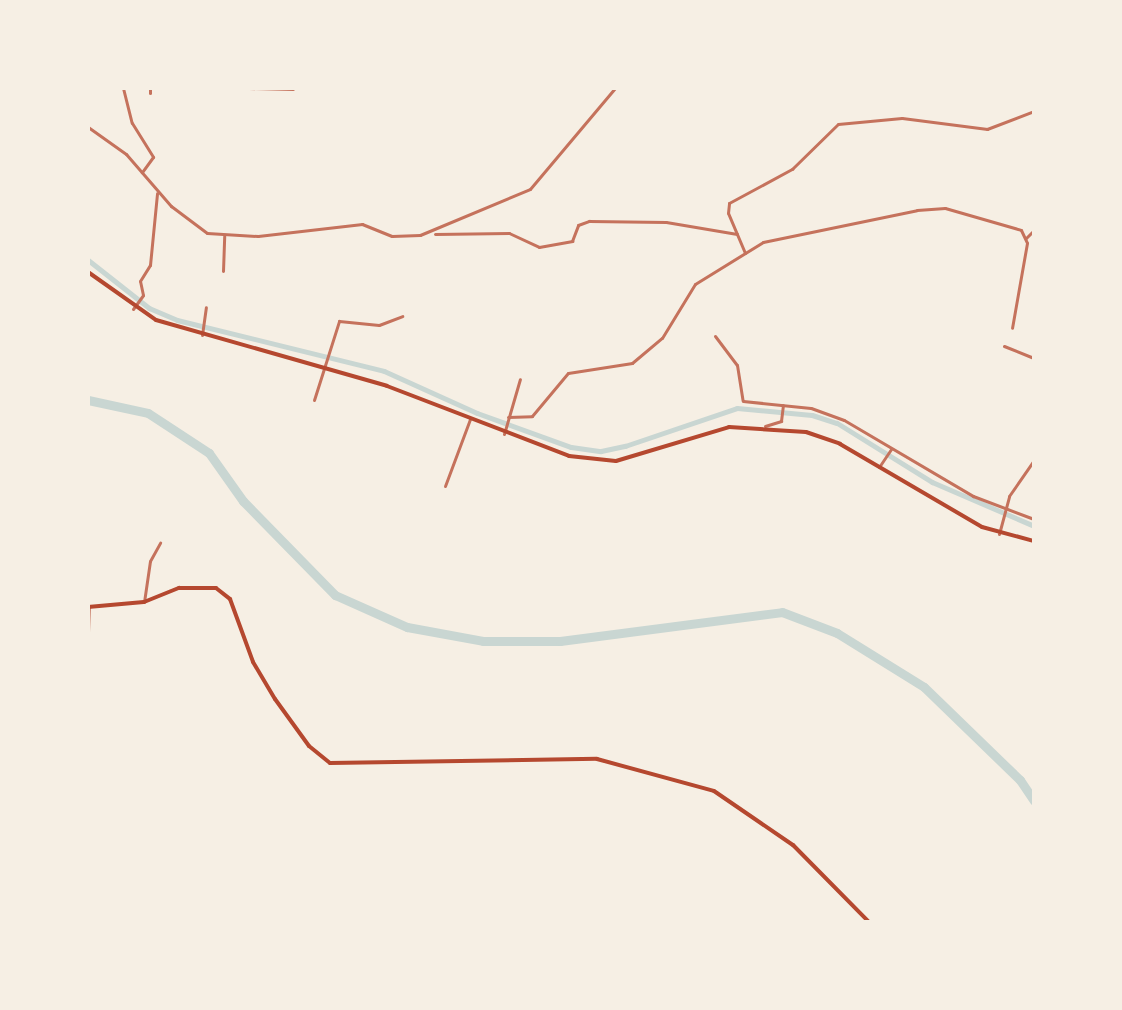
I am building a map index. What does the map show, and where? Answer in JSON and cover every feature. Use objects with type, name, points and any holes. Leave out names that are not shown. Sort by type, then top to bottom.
[{"type":"main road","points":[[88,272],[133,309],[202,332],[325,366],[504,434],[602,461],[722,428],[765,426],[823,436],[999,534],[1034,541]]},
{"type":"main road","points":[[88,608],[144,602],[179,588],[222,590],[275,699],[309,746],[330,763],[597,759],[714,791],[793,845],[869,922]]},
{"type":"street","points":[[123,88],[131,120],[153,158],[142,172]]},
{"type":"street","points":[[249,88],[293,89]]},
{"type":"street","points":[[432,234],[455,216],[530,189],[615,88]]},
{"type":"street","points":[[745,253],[727,210],[730,202],[792,169],[842,122],[912,119],[987,129],[1034,111]]},
{"type":"street","points":[[88,127],[109,140],[194,225],[224,236],[362,224],[394,236],[501,232],[522,236],[539,247],[572,241],[578,225],[591,221],[662,221],[737,234]]},
{"type":"street","points":[[133,309],[143,296],[139,283],[150,265],[156,190]]},
{"type":"street","points":[[508,418],[532,416],[568,373],[632,363],[664,335],[695,284],[745,253],[796,231],[940,208],[990,217],[1017,227],[1026,238]]},
{"type":"street","points":[[1012,328],[1026,238],[1034,230]]},
{"type":"street","points":[[223,271],[224,236]]},
{"type":"street","points":[[202,332],[206,307]]},
{"type":"street","points":[[314,400],[339,320],[379,325],[402,316]]},
{"type":"street","points":[[715,336],[737,365],[741,399],[844,420],[890,450],[1007,512],[1034,519]]},
{"type":"street","points":[[1004,346],[1034,358]]},
{"type":"street","points":[[504,434],[520,379]]},
{"type":"street","points":[[765,426],[782,419],[783,407]]},
{"type":"street","points":[[445,486],[470,419]]},
{"type":"street","points":[[879,467],[890,450]]},
{"type":"street","points":[[999,534],[1009,496],[1034,460]]},
{"type":"street","points":[[144,602],[150,561],[160,543]]},
{"type":"street","points":[[88,608],[88,632]]},
{"type":"waterway","points":[[88,260],[149,308],[177,320],[384,371],[477,413],[571,447],[601,451],[625,446],[737,408],[812,415],[837,423],[932,482],[1034,526]]},
{"type":"waterway","points":[[88,400],[148,413],[209,453],[243,501],[335,595],[407,627],[483,641],[560,641],[782,612],[837,633],[924,687],[1020,780],[1034,801]]}]
